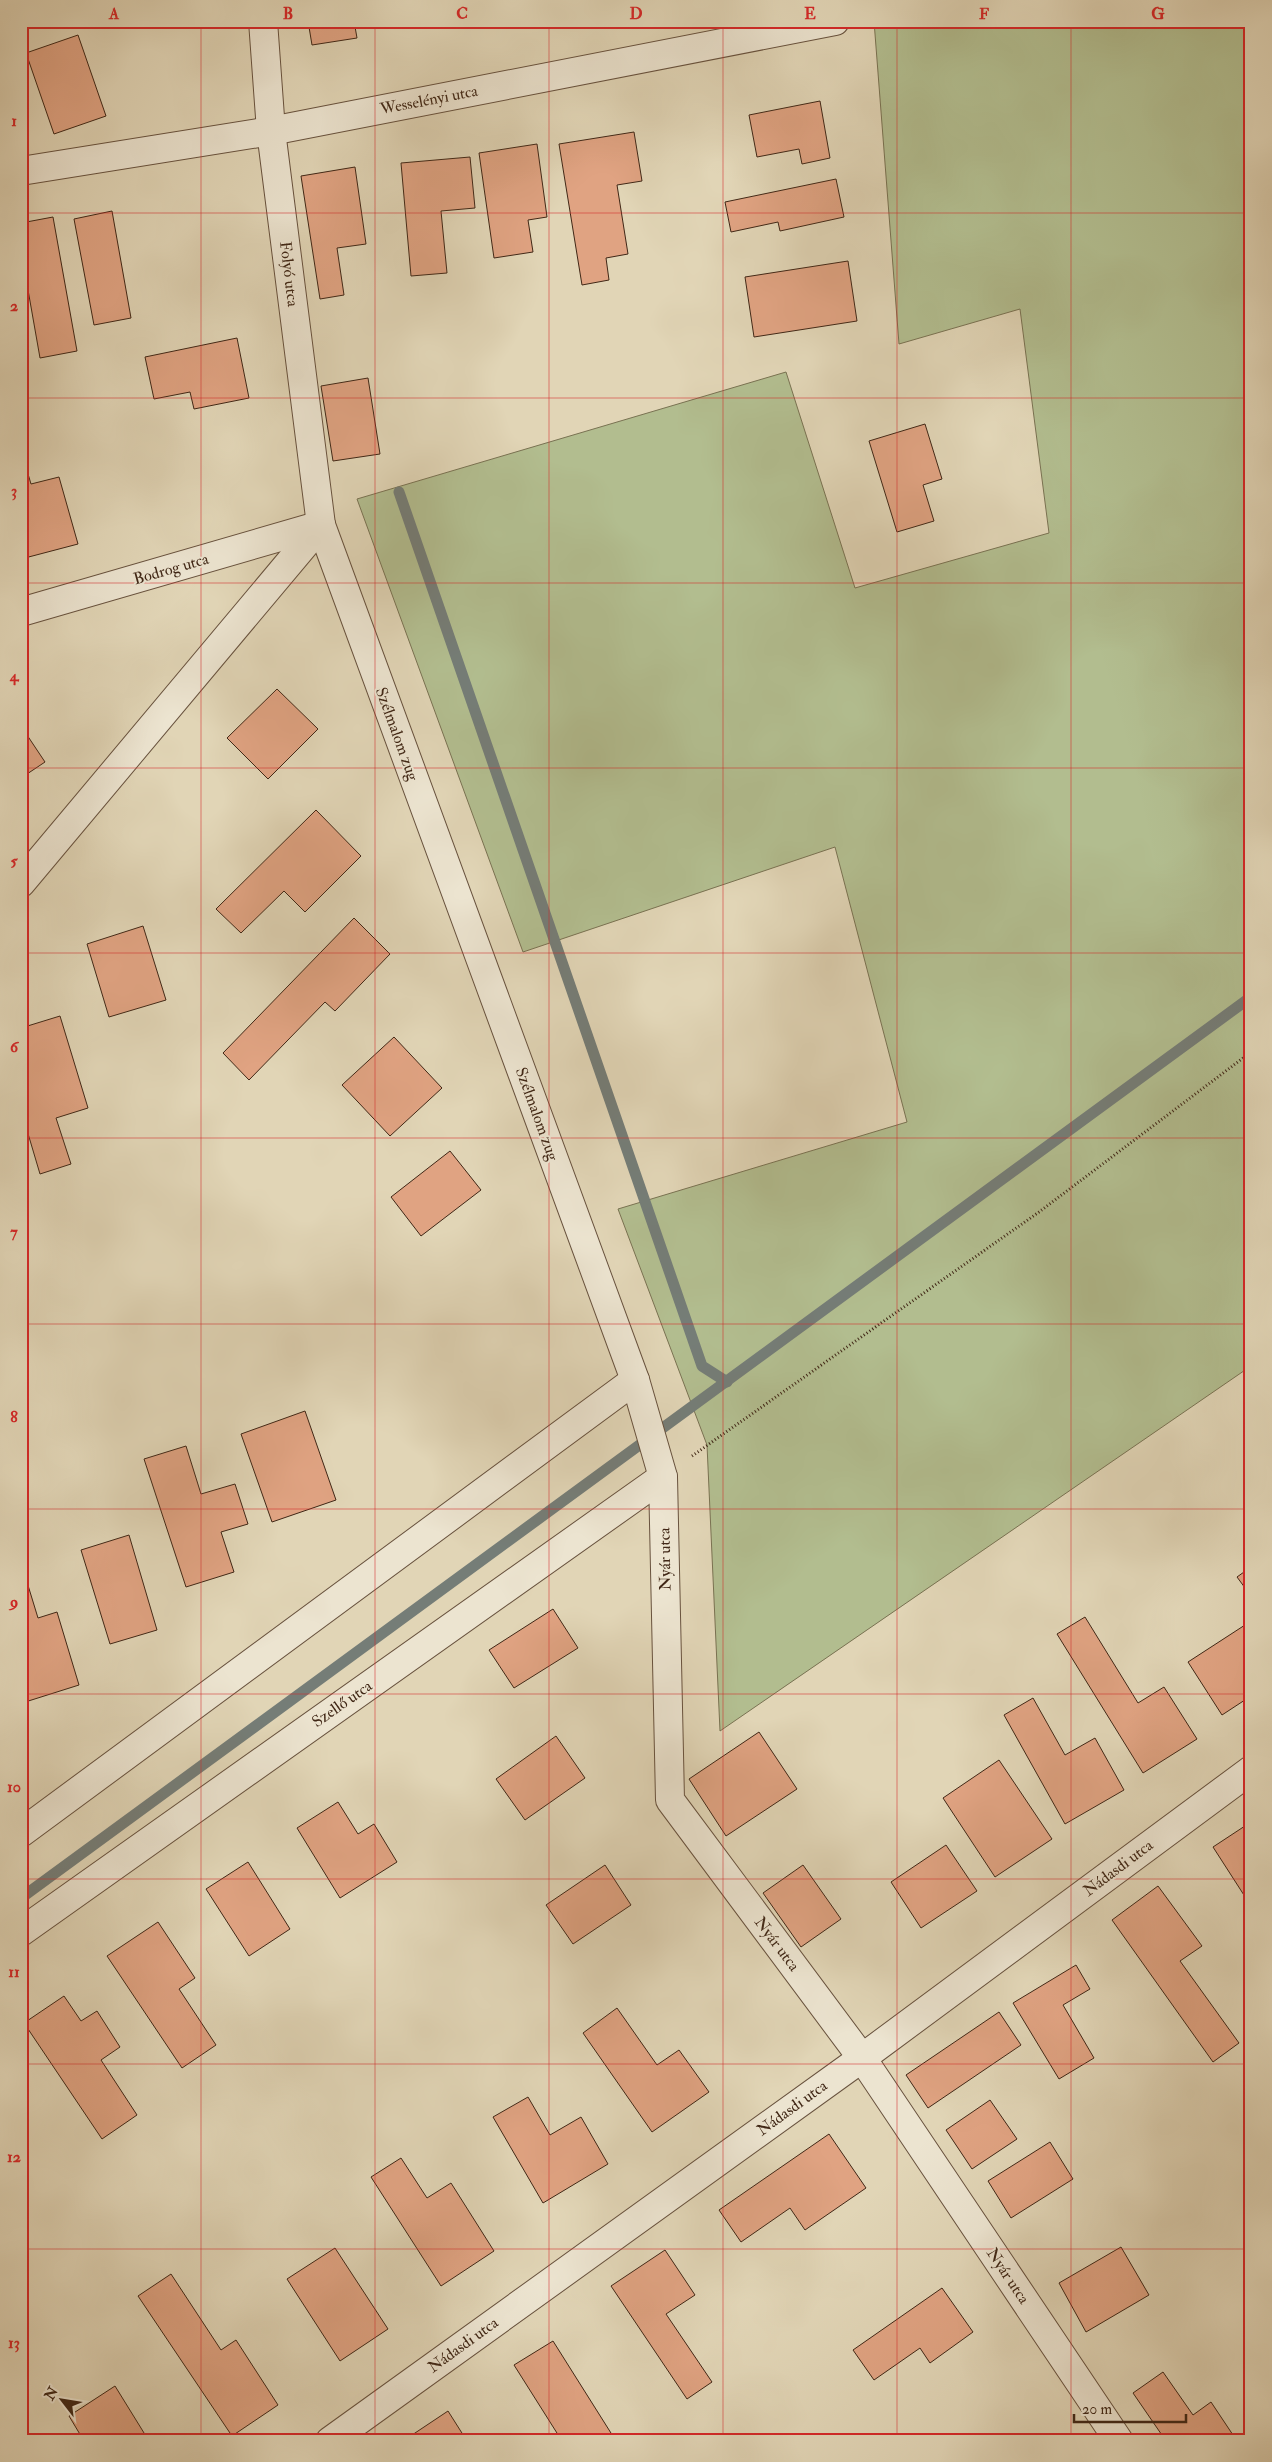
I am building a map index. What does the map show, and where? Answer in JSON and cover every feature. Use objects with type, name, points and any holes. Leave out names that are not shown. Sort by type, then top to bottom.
[{"type":"street","name":"Folyó utca","points":[[263,21],[271,131],[320,525]]},
{"type":"street","name":"Wesselényi utca","points":[[21,171],[271,131],[835,21]]},
{"type":"street","name":"Bodrog utca","points":[[21,612],[320,525]]},
{"type":"street","points":[[21,883],[320,525]]},
{"type":"street","name":"Szélmalom zug","points":[[320,525],[635,1380]]},
{"type":"street","points":[[21,1833],[635,1380]]},
{"type":"street","name":"Nyár utca","points":[[635,1380],[663,1477],[670,1800],[862,2058],[1119,2441]]},
{"type":"street","name":"Szellő utca","points":[[21,1932],[663,1477]]},
{"type":"street","name":"Nádasdi utca","points":[[330,2441],[862,2058],[1251,1770]]},
{"type":"path","points":[[663,1477],[1039,1212],[1251,1052]]},
{"type":"green space","points":[[874,21],[1251,21],[1251,1366],[720,1731],[707,1445],[618,1209],[907,1122],[835,847],[523,952],[357,499],[786,372],[855,588],[1049,533],[1020,309],[899,344]]},
{"type":"building","points":[[308,21],[354,21],[357,38],[312,45]]},
{"type":"building","points":[[78,35],[106,116],[54,134],[26,53]]},
{"type":"building","points":[[820,101],[830,158],[802,164],[799,149],[757,157],[749,115]]},
{"type":"building","points":[[634,132],[642,181],[617,185],[628,254],[606,258],[609,280],[582,285],[559,144]]},
{"type":"building","points":[[537,144],[547,217],[528,220],[533,252],[494,258],[479,153]]},
{"type":"building","points":[[470,157],[475,208],[441,211],[447,273],[411,276],[401,163]]},
{"type":"building","points":[[355,167],[366,244],[337,248],[344,295],[320,299],[301,176]]},
{"type":"building","points":[[836,179],[844,217],[780,231],[778,222],[731,232],[725,202]]},
{"type":"building","points":[[112,211],[131,318],[94,325],[74,219]]},
{"type":"building","points":[[53,217],[77,351],[40,358],[21,250],[21,223]]},
{"type":"building","points":[[848,261],[857,321],[754,337],[745,277]]},
{"type":"building","points":[[237,338],[249,398],[194,409],[190,392],[154,399],[145,357]]},
{"type":"building","points":[[368,378],[380,454],[333,461],[321,386]]},
{"type":"building","points":[[925,424],[942,479],[923,485],[934,521],[897,532],[869,441]]},
{"type":"building","points":[[21,450],[31,484],[59,477],[78,544],[21,559]]},
{"type":"building","points":[[277,689],[318,729],[268,779],[227,738]]},
{"type":"building","points":[[21,726],[45,762],[21,778]]},
{"type":"building","points":[[316,810],[361,856],[305,912],[284,891],[241,933],[216,909]]},
{"type":"building","points":[[354,918],[390,954],[335,1011],[325,1002],[249,1080],[223,1053]]},
{"type":"building","points":[[143,926],[166,1000],[109,1017],[87,944]]},
{"type":"building","points":[[60,1016],[88,1108],[56,1118],[71,1164],[40,1174],[21,1110],[21,1028]]},
{"type":"building","points":[[394,1037],[442,1088],[390,1136],[342,1085]]},
{"type":"building","points":[[450,1151],[481,1190],[421,1236],[391,1197]]},
{"type":"building","points":[[305,1411],[336,1500],[272,1522],[241,1434]]},
{"type":"building","points":[[186,1446],[201,1494],[235,1484],[248,1524],[221,1532],[234,1572],[186,1587],[144,1459]]},
{"type":"building","points":[[129,1535],[157,1630],[110,1644],[81,1550]]},
{"type":"building","points":[[1251,1567],[1251,1596],[1237,1577]]},
{"type":"building","points":[[23,1569],[38,1618],[57,1612],[79,1685],[22,1703]]},
{"type":"building","points":[[553,1609],[578,1648],[514,1688],[489,1650]]},
{"type":"building","points":[[1085,1617],[1138,1703],[1164,1687],[1197,1739],[1143,1773],[1057,1634]]},
{"type":"building","points":[[1245,1625],[1251,1634],[1251,1696],[1222,1715],[1188,1662]]},
{"type":"building","points":[[1033,1698],[1065,1755],[1095,1738],[1124,1790],[1065,1824],[1004,1715]]},
{"type":"building","points":[[759,1732],[797,1789],[726,1836],[689,1779]]},
{"type":"building","points":[[556,1736],[585,1778],[525,1820],[496,1779]]},
{"type":"building","points":[[999,1760],[1052,1839],[995,1877],[943,1798]]},
{"type":"building","points":[[338,1802],[358,1834],[374,1824],[397,1862],[340,1898],[297,1828]]},
{"type":"building","points":[[1251,1822],[1251,1906],[1213,1847]]},
{"type":"building","points":[[946,1845],[977,1891],[921,1928],[891,1882]]},
{"type":"building","points":[[248,1862],[290,1929],[249,1956],[206,1889]]},
{"type":"building","points":[[605,1865],[631,1905],[573,1944],[546,1905]]},
{"type":"building","points":[[803,1865],[841,1919],[801,1947],[763,1893]]},
{"type":"building","points":[[1158,1886],[1202,1946],[1180,1961],[1239,2043],[1213,2062],[1112,1920]]},
{"type":"building","points":[[158,1922],[195,1978],[179,1989],[216,2045],[182,2068],[107,1956]]},
{"type":"building","points":[[1076,1965],[1090,1989],[1063,2005],[1094,2058],[1059,2079],[1013,2003]]},
{"type":"building","points":[[64,1996],[81,2021],[97,2011],[120,2047],[101,2060],[137,2115],[102,2139],[24,2023]]},
{"type":"building","points":[[617,2008],[657,2065],[679,2050],[709,2092],[652,2132],[583,2033]]},
{"type":"building","points":[[999,2012],[1021,2045],[928,2108],[906,2075]]},
{"type":"building","points":[[528,2097],[550,2135],[581,2117],[608,2164],[543,2203],[493,2117]]},
{"type":"building","points":[[990,2100],[1017,2139],[972,2169],[946,2130]]},
{"type":"building","points":[[829,2134],[866,2188],[805,2230],[790,2208],[741,2242],[719,2210]]},
{"type":"building","points":[[1050,2142],[1073,2179],[1011,2218],[988,2181]]},
{"type":"building","points":[[401,2158],[427,2198],[451,2183],[494,2251],[441,2286],[371,2177]]},
{"type":"building","points":[[1121,2247],[1149,2295],[1086,2332],[1059,2283]]},
{"type":"building","points":[[335,2248],[388,2329],[340,2361],[287,2279]]},
{"type":"building","points":[[665,2250],[695,2295],[666,2314],[712,2382],[687,2399],[611,2286]]},
{"type":"building","points":[[171,2274],[221,2350],[236,2340],[278,2405],[232,2436],[138,2296]]},
{"type":"building","points":[[942,2288],[973,2332],[930,2363],[920,2348],[874,2380],[853,2350]]},
{"type":"building","points":[[553,2341],[616,2441],[562,2441],[514,2365]]},
{"type":"building","points":[[1163,2372],[1193,2415],[1211,2402],[1237,2441],[1166,2441],[1133,2393]]},
{"type":"building","points":[[115,2386],[149,2441],[84,2441],[69,2416]]},
{"type":"building","points":[[448,2411],[467,2441],[403,2441]]},
{"type":"waterway","points":[[399,492],[702,1366],[727,1382]]},
{"type":"waterway","points":[[21,1898],[1251,997]]}]
